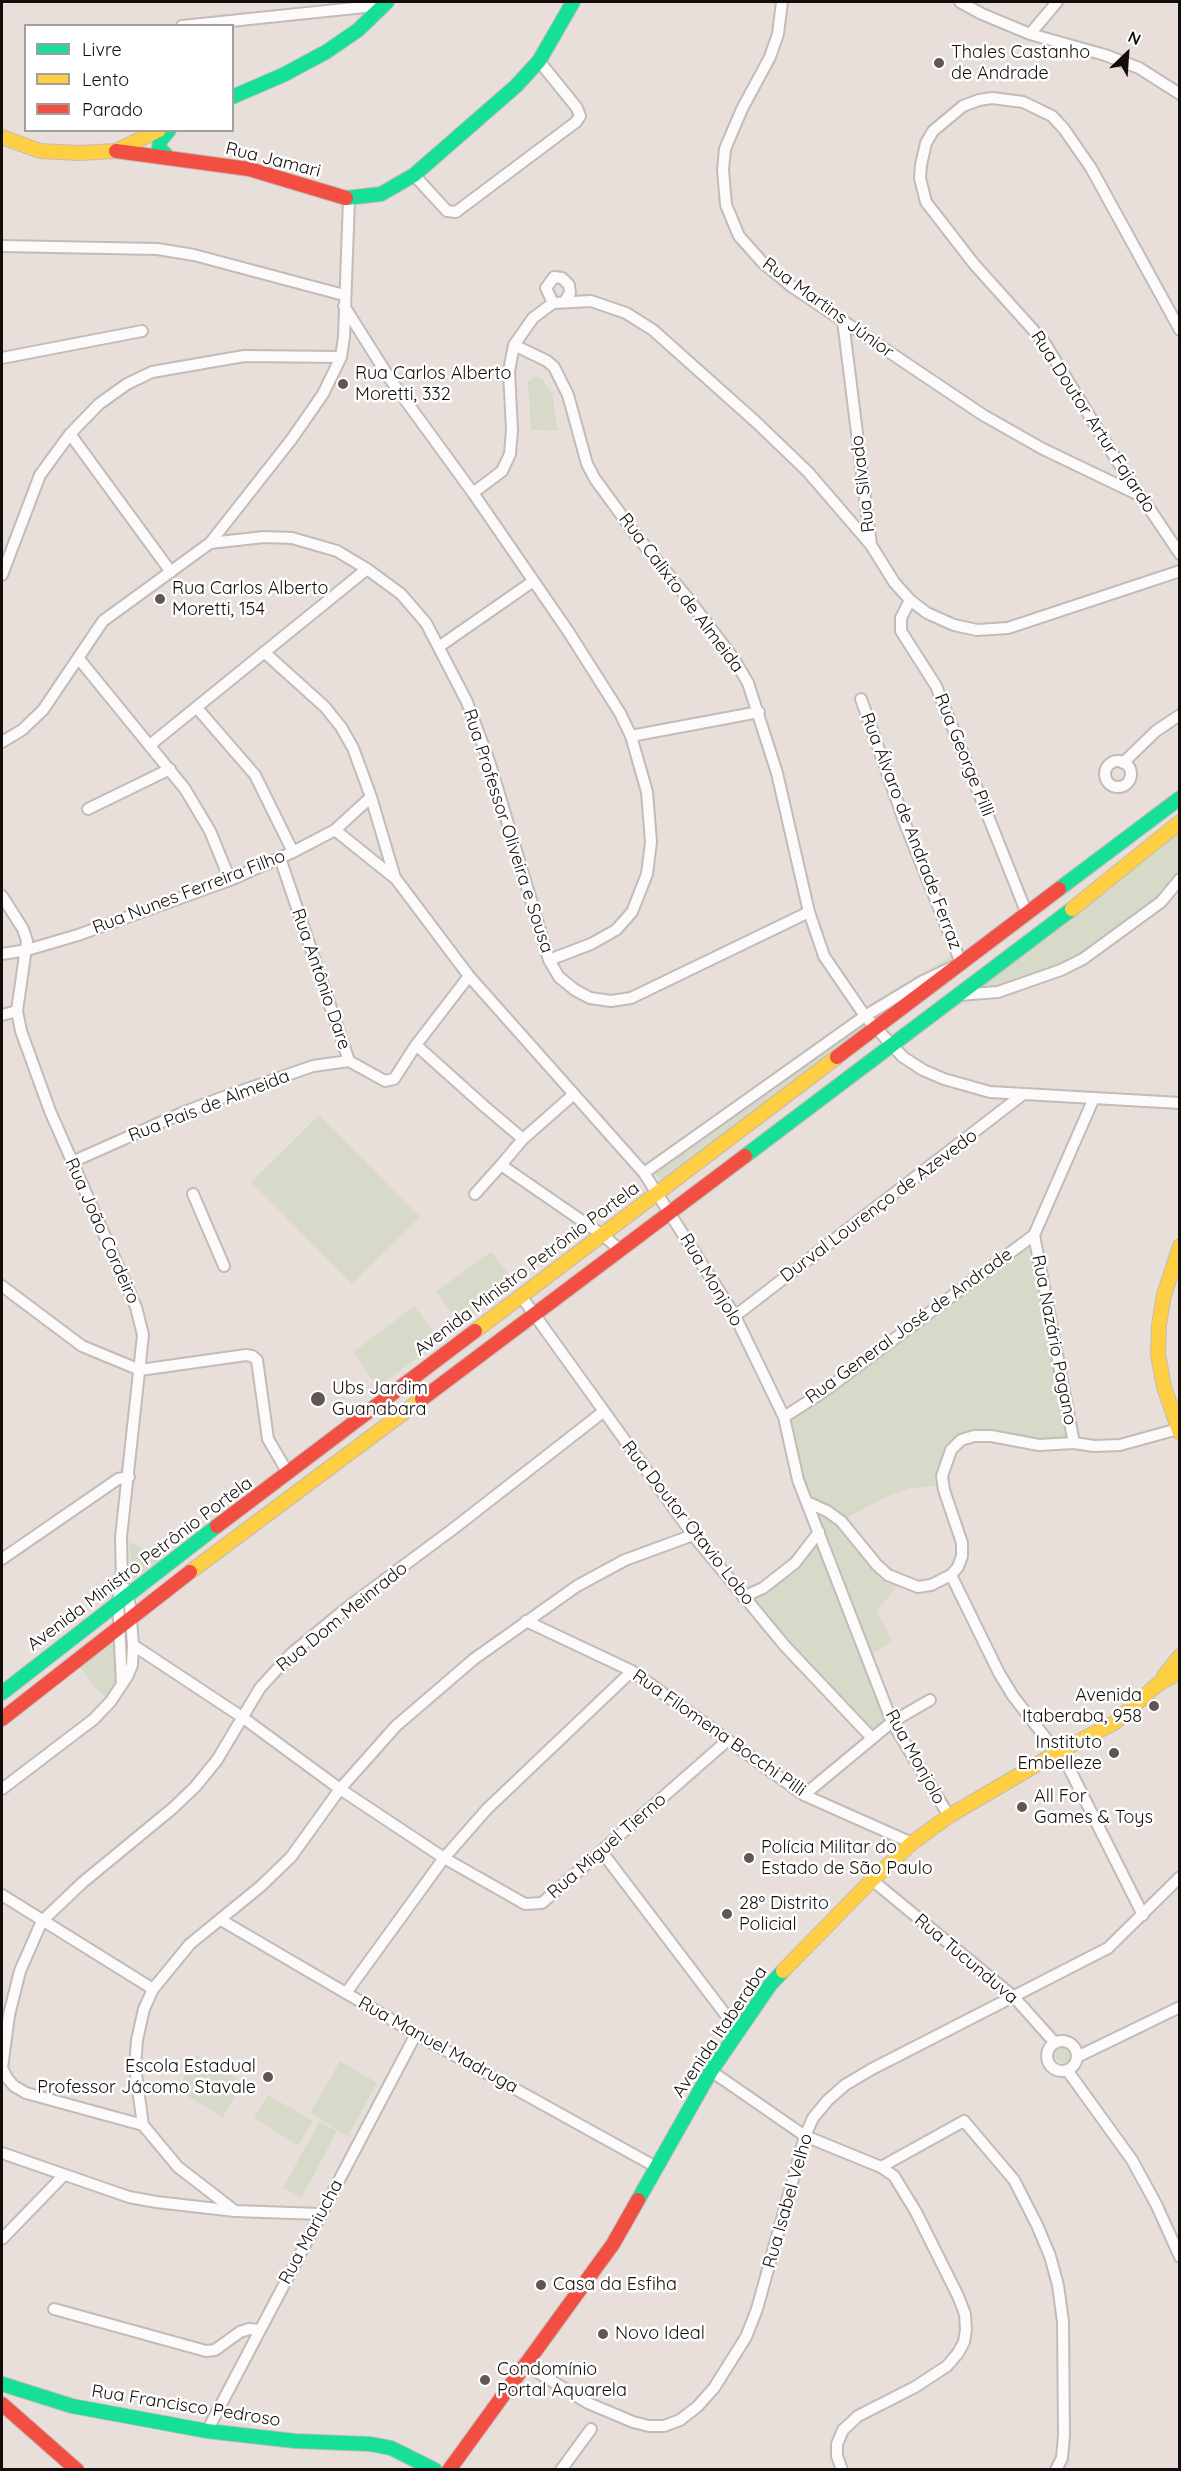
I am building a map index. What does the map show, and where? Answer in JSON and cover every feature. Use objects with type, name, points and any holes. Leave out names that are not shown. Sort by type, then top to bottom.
[{"type":"main road","points":[[349,199],[381,194],[414,175],[516,86],[539,61],[573,2]]},
{"type":"main road","points":[[234,96],[283,75],[326,52],[358,30],[386,3]]},
{"type":"main road","points":[[2,137],[40,151],[79,153],[116,151],[155,132]]},
{"type":"main road","points":[[167,132],[160,141],[159,148],[169,158]]},
{"type":"main road","name":"Rua Jamari","points":[[116,151],[249,169],[349,199]]},
{"type":"main road","name":"Avenida Ministro Petrônio Portela","points":[[2,1693],[123,1593],[288,1473],[657,1191],[1028,914],[1179,798]]},
{"type":"main road","name":"Avenida Ministro Petrônio Portela","points":[[2,1719],[126,1620],[535,1315],[1084,900],[1179,822]]},
{"type":"main road","points":[[1179,1246],[1164,1295],[1159,1325],[1158,1354],[1164,1387],[1179,1431]]},
{"type":"main road","points":[[1158,1684],[1179,1656]]},
{"type":"main road","name":"Avenida Itaberaba","points":[[449,2469],[613,2244],[711,2071],[770,1985],[790,1962],[912,1843],[948,1816],[1058,1752],[1114,1723],[1158,1684],[1179,1672]]},
{"type":"main road","name":"Rua Francisco Pedroso","points":[[2,2384],[72,2406],[207,2431],[295,2441],[370,2444],[391,2448],[435,2469]]},
{"type":"main road","points":[[30,2394],[7,2408],[77,2469]]},
{"type":"street","name":"Rua Martins Júnior","points":[[782,2],[778,34],[770,57],[742,109],[725,149],[723,170],[726,205],[739,236],[763,263],[791,286],[983,415],[1043,450],[1141,496]]},
{"type":"street","points":[[960,2],[1030,34],[1113,58],[1138,68],[1179,93]]},
{"type":"street","points":[[1030,34],[1057,2]]},
{"type":"street","points":[[200,24],[386,3]]},
{"type":"street","points":[[414,175],[447,211],[456,212],[563,133],[580,117],[577,108],[539,61]]},
{"type":"street","name":"Rua Doutor Artur Fajardo","points":[[1179,330],[1090,168],[1065,129],[1052,116],[1023,102],[992,98],[963,106],[933,131],[926,143],[921,165],[920,178],[926,202],[974,264],[1044,342],[1179,554]]},
{"type":"street","points":[[2,742],[22,730],[43,710],[103,621],[210,543],[291,440],[323,394],[341,357],[344,337],[349,199]]},
{"type":"street","points":[[2,246],[157,249],[194,255],[344,301],[390,379],[473,493],[591,667],[620,713],[631,736],[646,792],[651,842],[647,874],[641,894],[632,912],[616,930],[591,944],[549,960]]},
{"type":"street","points":[[554,303],[546,288],[554,277],[568,282],[570,290],[565,301]]},
{"type":"street","points":[[473,493],[502,471],[508,463],[512,430],[509,371],[514,345],[532,318],[554,303],[591,302],[626,313],[653,330],[808,472],[871,545]]},
{"type":"street","name":"Rua Silvado","points":[[843,321],[871,545],[894,582],[910,600],[927,613],[954,625],[977,630],[1008,628],[1179,571]]},
{"type":"street","points":[[2,358],[142,331]]},
{"type":"street","name":"Rua Calixto de Almeida","points":[[514,345],[554,367],[568,394],[587,464],[595,479],[734,659],[748,683],[777,773],[809,912],[824,956],[865,1016],[903,1057],[923,1070],[944,1079],[990,1092],[1179,1103]]},
{"type":"street","points":[[2,575],[40,475],[70,434],[99,404],[127,384],[152,372],[244,356],[341,357]]},
{"type":"street","points":[[70,434],[171,572]]},
{"type":"street","name":"Rua Professor Oliveira e Sousa","points":[[210,543],[264,537],[292,538],[337,551],[367,568],[401,594],[426,623],[440,646],[467,702],[490,764],[549,960],[559,977],[575,990],[590,998],[611,1000],[632,998],[809,912]]},
{"type":"street","points":[[150,745],[367,568]]},
{"type":"street","points":[[440,646],[532,582]]},
{"type":"street","name":"Rua George Pilli","points":[[910,600],[901,618],[901,631],[936,686],[1028,914]]},
{"type":"street","points":[[264,652],[325,707],[341,727],[352,748],[371,797],[396,879]]},
{"type":"street","points":[[79,659],[170,768],[199,809],[230,880]]},
{"type":"street","name":"Rua Álvaro de Andrade Ferraz","points":[[861,699],[906,826],[961,963]]},
{"type":"street","points":[[197,708],[255,776],[293,852]]},
{"type":"street","points":[[631,736],[759,712]]},
{"type":"street","points":[[1123,763],[1156,731],[1179,715]]},
{"type":"street","points":[[88,809],[170,768]]},
{"type":"street","name":"Rua Nunes Ferreira Filho","points":[[2,954],[27,950],[170,903],[230,880],[293,852],[335,830],[371,797]]},
{"type":"street","name":"Rua Monjolo","points":[[335,830],[396,879],[469,976],[644,1173],[735,1316],[784,1417],[798,1480],[892,1722],[948,1816]]},
{"type":"street","name":"Rua Antônio Dare","points":[[280,858],[349,1061],[385,1081],[394,1079],[416,1045]]},
{"type":"street","points":[[958,995],[998,992],[1061,970],[1083,959],[1161,902],[1179,879]]},
{"type":"street","name":"Rua João Cordeiro","points":[[2,896],[23,929],[27,941],[17,1011],[21,1031],[72,1162],[136,1307],[143,1335],[122,1537],[126,1620],[122,1685]]},
{"type":"street","name":"Avenida Ministro Petrônio Portela","points":[[644,1173],[865,1016],[923,981],[961,963]]},
{"type":"street","points":[[469,976],[416,1045],[523,1138]]},
{"type":"street","points":[[2,1015],[17,1011]]},
{"type":"street","name":"Rua Pais de Almeida","points":[[72,1162],[220,1098],[313,1066],[349,1061]]},
{"type":"street","points":[[475,1194],[523,1138],[574,1094]]},
{"type":"street","name":"Durval Lourenço de Azevedo","points":[[735,1316],[1022,1095]]},
{"type":"street","name":"Rua Nazário Pagano","points":[[951,1575],[958,1567],[962,1556],[962,1543],[944,1490],[942,1476],[951,1450],[961,1440],[991,1436],[1039,1444],[1074,1443],[1034,1235],[1094,1098]]},
{"type":"street","points":[[501,1165],[602,1234],[620,1250]]},
{"type":"street","points":[[193,1194],[224,1266]]},
{"type":"street","name":"Rua General José de Andrade","points":[[784,1417],[823,1392],[1034,1235]]},
{"type":"street","points":[[2,1286],[82,1346],[140,1370],[252,1356],[257,1360],[268,1439],[288,1473]]},
{"type":"street","name":"Rua Doutor Otavio Lobo","points":[[521,1296],[693,1535],[785,1646],[871,1737]]},
{"type":"street","name":"Rua Dom Meinrado","points":[[2,2068],[9,2015],[20,1971],[42,1921],[82,1882],[173,1808],[195,1786],[217,1760],[260,1689],[291,1654],[348,1607],[453,1529],[603,1412]]},
{"type":"street","points":[[1074,1443],[1094,1446],[1120,1445],[1179,1431]]},
{"type":"street","points":[[2,1559],[118,1479],[129,1477]]},
{"type":"street","points":[[807,1502],[827,1511],[841,1521],[877,1565],[901,1582],[918,1587],[931,1586],[951,1575],[999,1673],[1013,1696],[1069,1768],[1143,1915]]},
{"type":"street","points":[[743,1597],[763,1588],[795,1563],[819,1532]]},
{"type":"street","points":[[235,2211],[178,2167],[143,2125],[135,2067],[136,2040],[144,2008],[153,1989],[190,1944],[221,1920],[291,1857],[340,1789],[368,1755],[423,1702],[474,1659],[577,1586],[625,1560],[693,1535]]},
{"type":"street","name":"Rua João Cordeiro","points":[[2,1789],[94,1719],[122,1685],[132,1665],[134,1645],[126,1620]]},
{"type":"street","name":"Rua Filomena Bocchi Pilli","points":[[526,1621],[632,1671],[804,1794],[912,1843]]},
{"type":"street","name":"Rua Miguel Tierno","points":[[134,1645],[242,1717],[340,1789],[444,1858],[519,1902],[535,1905],[542,1903],[602,1852],[728,1740]]},
{"type":"street","points":[[346,1993],[444,1858],[488,1809],[632,1671]]},
{"type":"street","points":[[804,1794],[871,1737],[930,1700]]},
{"type":"street","points":[[602,1852],[738,2031]]},
{"type":"street","name":"Rua Isabel Velho","points":[[524,2364],[559,2387],[608,2413],[649,2426],[664,2426],[680,2420],[697,2407],[714,2388],[746,2337],[757,2308],[805,2136],[813,2118],[828,2100],[845,2085],[1108,1948],[1179,1876]]},
{"type":"street","name":"Rua Tucunduva","points":[[872,1880],[1014,1997],[1055,2043]]},
{"type":"street","points":[[2,1895],[153,1989]]},
{"type":"street","name":"Rua Manuel Madruga","points":[[221,1920],[416,2034],[656,2167]]},
{"type":"street","points":[[1077,2057],[1179,2007]]},
{"type":"street","name":"Rua Mariucha","points":[[207,2431],[416,2034]]},
{"type":"street","points":[[1067,2070],[1075,2064],[1076,2050],[1065,2041],[1055,2043],[1049,2050],[1048,2060],[1054,2068],[1067,2070],[1132,2160],[1156,2204],[1179,2257]]},
{"type":"street","points":[[2,2068],[14,2086],[26,2093],[143,2125]]},
{"type":"street","points":[[711,2071],[805,2136],[881,2167],[894,2176],[916,2212],[965,2314],[966,2330],[958,2353],[947,2366],[915,2387],[858,2416],[843,2430],[837,2444],[837,2456],[842,2469]]},
{"type":"street","points":[[881,2167],[964,2121],[1014,2180],[1050,2256],[1058,2285],[1063,2322],[1064,2436],[1062,2458],[1056,2469]]},
{"type":"street","points":[[2,2153],[129,2197],[235,2211],[320,2214]]},
{"type":"street","points":[[2,2240],[64,2175]]},
{"type":"street","points":[[54,2309],[206,2351],[215,2350],[240,2332],[249,2329],[260,2330]]},
{"type":"street","points":[[561,2469],[591,2430]]},
{"type":"green space","points":[[536,376],[542,379],[552,393],[558,431],[531,430],[528,382]]},
{"type":"green space","points":[[1179,822],[1179,879],[1161,902],[1061,970],[1020,985],[958,995]]},
{"type":"green space","points":[[953,955],[961,963],[666,1186],[650,1169],[862,1009]]},
{"type":"green space","points":[[319,1115],[420,1217],[352,1284],[251,1182]]},
{"type":"green space","points":[[1034,1235],[1074,1443],[974,1437],[951,1450],[944,1490],[935,1486],[911,1488],[890,1495],[841,1521],[901,1582],[877,1611],[892,1641],[867,1658],[892,1722],[871,1737],[743,1597],[763,1588],[819,1532],[784,1417]]},
{"type":"green space","points":[[491,1252],[516,1283],[461,1324],[435,1292]]},
{"type":"green space","points":[[414,1306],[441,1341],[377,1387],[353,1352]]},
{"type":"green space","points":[[129,1542],[150,1552],[164,1559],[133,1579]]},
{"type":"green space","points":[[120,1624],[122,1668],[109,1701],[97,1690],[75,1660]]},
{"type":"green space","points":[[1064,2043],[1071,2046],[1074,2053],[1071,2060],[1064,2063],[1057,2060],[1054,2053],[1057,2046]]},
{"type":"green space","points":[[196,2055],[242,2082],[223,2117],[177,2090]]},
{"type":"green space","points":[[340,2061],[377,2083],[348,2136],[310,2113]]},
{"type":"green space","points":[[268,2095],[313,2121],[298,2145],[254,2118]]},
{"type":"green space","points":[[319,2122],[337,2131],[302,2197],[283,2188]]},
{"type":"traffic: fast","points":[[234,96],[283,75],[326,52],[358,30],[387,2]]},
{"type":"traffic: fast","points":[[346,198],[381,194],[414,175],[516,86],[539,61],[573,2]]},
{"type":"traffic: fast","points":[[167,132],[160,141],[159,148],[169,158]]},
{"type":"traffic: fast","points":[[1059,889],[1180,798]]},
{"type":"traffic: fast","points":[[745,1156],[1072,909]]},
{"type":"traffic: fast","points":[[2,1693],[217,1526]]},
{"type":"traffic: fast","points":[[638,2200],[711,2071],[770,1985],[783,1971]]},
{"type":"traffic: fast","points":[[2,2384],[72,2406],[207,2431],[295,2441],[370,2444],[391,2448],[435,2470]]},
{"type":"traffic: slow","points":[[2,137],[40,151],[79,153],[116,151],[155,132]]},
{"type":"traffic: slow","points":[[1072,909],[1180,822]]},
{"type":"traffic: slow","points":[[475,1331],[837,1057]]},
{"type":"traffic: slow","points":[[1180,1246],[1164,1295],[1159,1325],[1158,1354],[1164,1387],[1180,1433]]},
{"type":"traffic: slow","points":[[190,1572],[422,1399]]},
{"type":"traffic: slow","points":[[1164,1676],[1180,1656]]},
{"type":"traffic: slow","points":[[783,1971],[872,1880],[912,1843],[949,1816],[1058,1752],[1114,1723],[1158,1684],[1180,1672]]},
{"type":"traffic: jam","points":[[116,151],[249,169],[346,198]]},
{"type":"traffic: jam","points":[[837,1057],[1059,889]]},
{"type":"traffic: jam","points":[[422,1399],[745,1156]]},
{"type":"traffic: jam","points":[[217,1526],[475,1331]]},
{"type":"traffic: jam","points":[[2,1719],[190,1572]]},
{"type":"traffic: jam","points":[[449,2470],[613,2244],[638,2200]]},
{"type":"traffic: jam","points":[[2,2404],[77,2470]]},
{"type":"place","name":"Thales Castanho de Andrade","points":[[939,63]]},
{"type":"place","name":"Rua Carlos Alberto Moretti, 332","points":[[343,384]]},
{"type":"place","name":"Rua Carlos Alberto Moretti, 154","points":[[160,599]]},
{"type":"place","name":"Ubs Jardim Guanabara","points":[[318,1399]]},
{"type":"place","name":"Avenida Itaberaba, 958","points":[[1154,1706]]},
{"type":"place","name":"Instituto Embelleze","points":[[1114,1753]]},
{"type":"place","name":"All For Games & Toys","points":[[1022,1807]]},
{"type":"place","name":"Polícia Militar do Estado de São Paulo","points":[[749,1858]]},
{"type":"place","name":"28º Distrito Policial","points":[[727,1914]]},
{"type":"place","name":"Escola Estadual Professor Jácomo Stavale","points":[[268,2077]]},
{"type":"place","name":"Casa da Esfiha","points":[[541,2285]]},
{"type":"place","name":"Novo Ideal","points":[[603,2334]]},
{"type":"place","name":"Condomínio Portal Aquarela","points":[[485,2380]]}]
